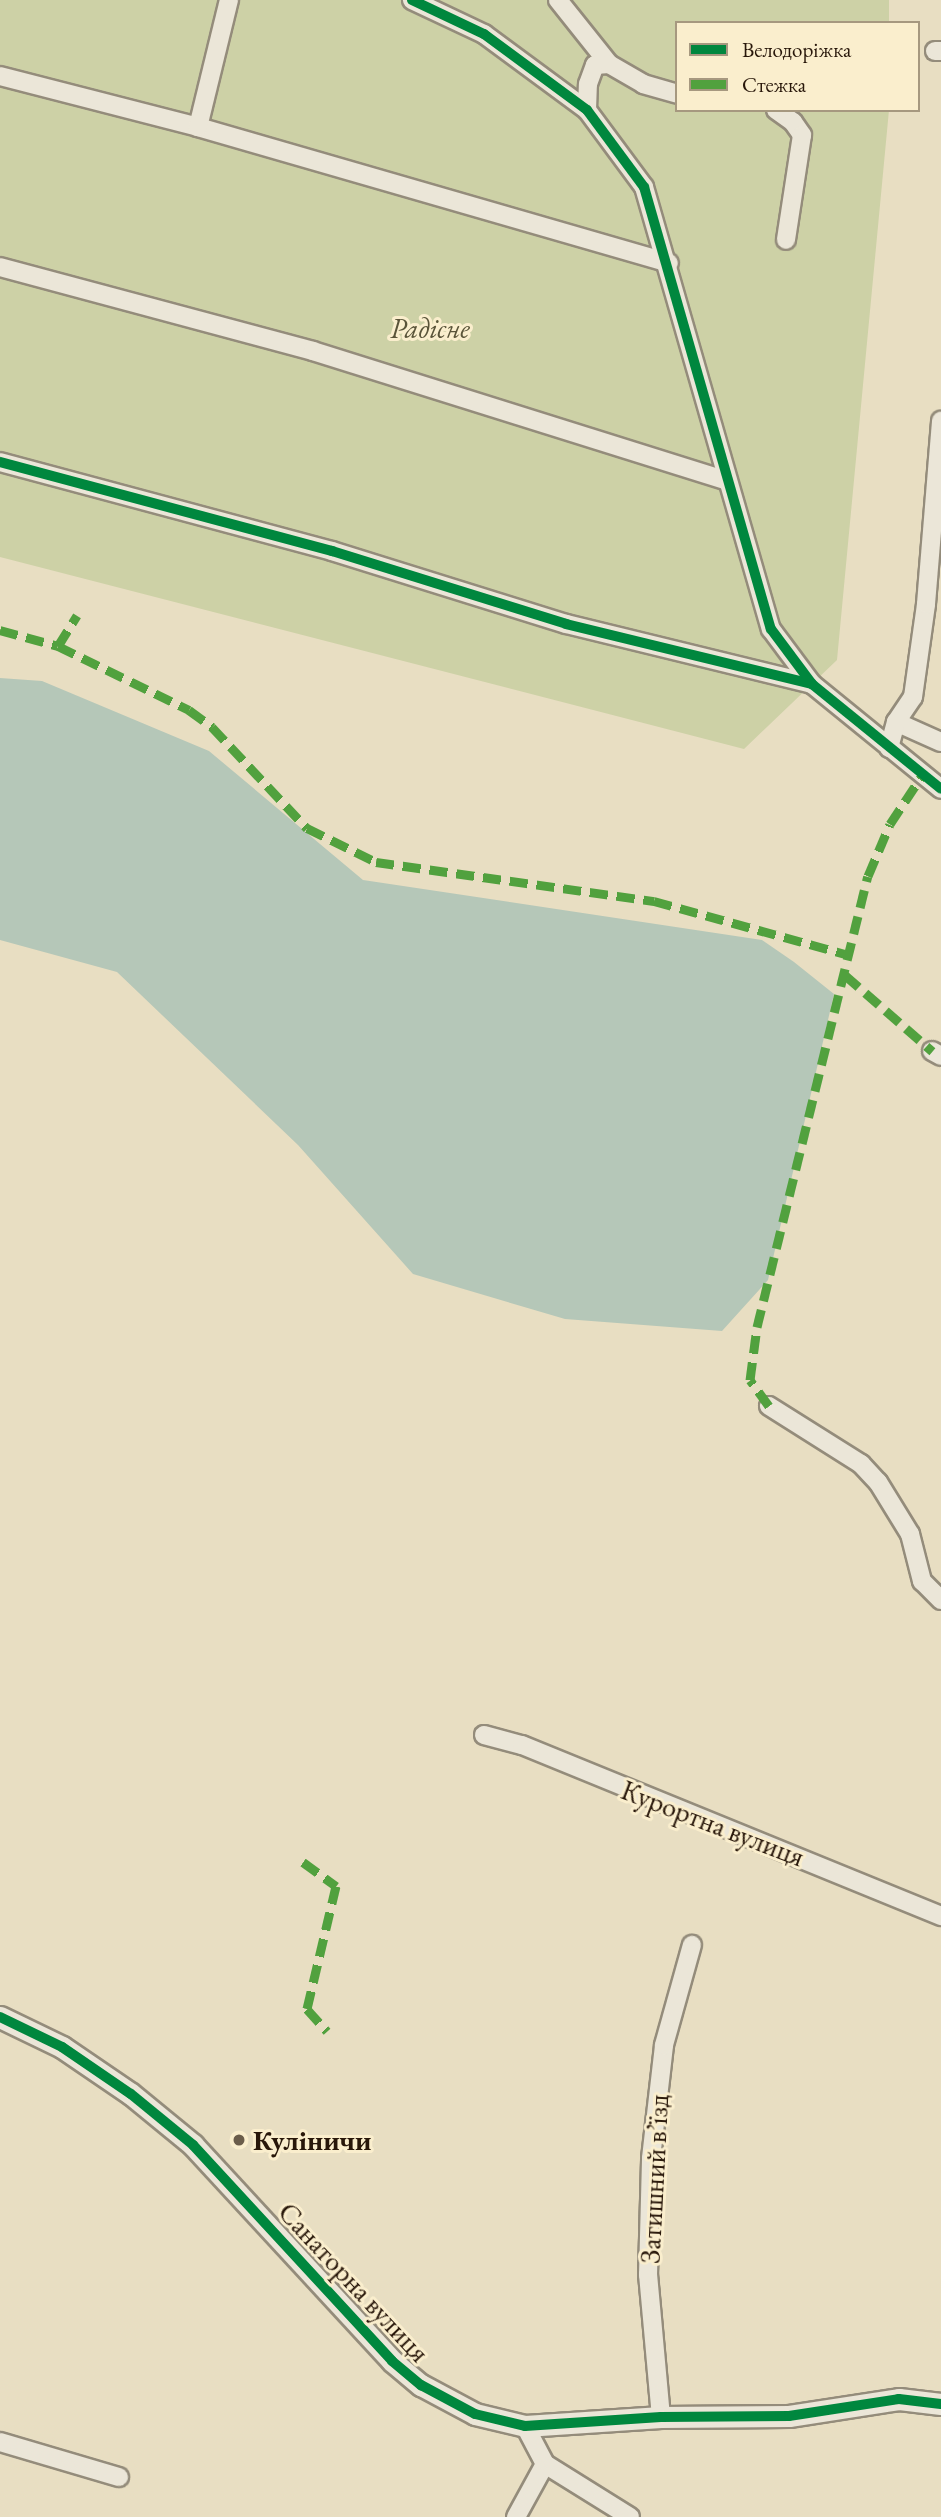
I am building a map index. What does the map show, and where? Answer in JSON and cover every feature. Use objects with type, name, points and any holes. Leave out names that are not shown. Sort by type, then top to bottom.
[{"type":"street","points":[[198,127],[229,0]]},
{"type":"street","points":[[412,0],[485,34],[587,110],[644,187],[669,263],[727,481],[771,629],[811,684],[941,789]]},
{"type":"street","points":[[558,0],[609,64],[643,84],[675,93]]},
{"type":"street","points":[[587,110],[588,83],[595,65],[609,64]]},
{"type":"street","points":[[0,76],[198,127],[669,263]]},
{"type":"street","points":[[779,112],[793,122],[802,135],[786,240]]},
{"type":"street","points":[[0,267],[313,351],[727,481]]},
{"type":"street","points":[[889,748],[896,722],[913,697],[936,546],[941,421]]},
{"type":"street","points":[[0,462],[332,551],[566,624],[811,684]]},
{"type":"street","points":[[896,722],[941,742]]},
{"type":"street","points":[[769,1406],[861,1464],[878,1482],[910,1534],[922,1581],[941,1600]]},
{"type":"street","name":"Курортна вулиця","points":[[484,1735],[522,1745],[941,1916]]},
{"type":"street","name":"Затишний в’їзд","points":[[661,2417],[648,2275],[651,2158],[664,2045],[692,1945]]},
{"type":"street","name":"Санаторна вулиця","points":[[0,2017],[62,2047],[131,2094],[193,2145],[367,2336],[421,2385],[475,2414],[525,2426],[661,2417],[789,2416],[899,2399],[941,2404]]},
{"type":"street","points":[[525,2426],[545,2464],[631,2517]]},
{"type":"street","points":[[0,2442],[119,2477]]},
{"type":"street","points":[[516,2517],[545,2464]]},
{"type":"green space","name":"Радісне","points":[[0,0],[889,0],[889,21],[675,21],[675,112],[889,112],[837,660],[744,749],[0,557]]},
{"type":"shaded area","points":[[0,678],[42,681],[209,751],[363,880],[762,940],[794,962],[834,994],[768,1280],[722,1331],[565,1319],[413,1274],[298,1145],[117,972],[0,940]]},
{"type":"marked path","points":[[0,630],[58,646],[77,615]]},
{"type":"marked path","points":[[58,646],[189,710],[212,727],[307,828],[376,862],[654,901],[852,956]]},
{"type":"marked path","points":[[769,1406],[750,1380],[757,1327],[868,876],[890,824],[923,774]]},
{"type":"marked path","points":[[845,975],[932,1051]]},
{"type":"marked path","points":[[303,1862],[336,1886],[307,2009],[327,2031]]},
{"type":"cycle path","points":[[412,0],[484,34],[587,110],[644,187],[771,629],[812,684],[941,789]]},
{"type":"cycle path","points":[[0,462],[332,551],[566,624],[812,684]]},
{"type":"cycle path","points":[[0,2017],[62,2047],[131,2094],[193,2145],[392,2361],[421,2385],[475,2414],[525,2426],[661,2417],[789,2416],[899,2399],[941,2404]]},
{"type":"place","name":"Куліничи","points":[[239,2140]]}]
